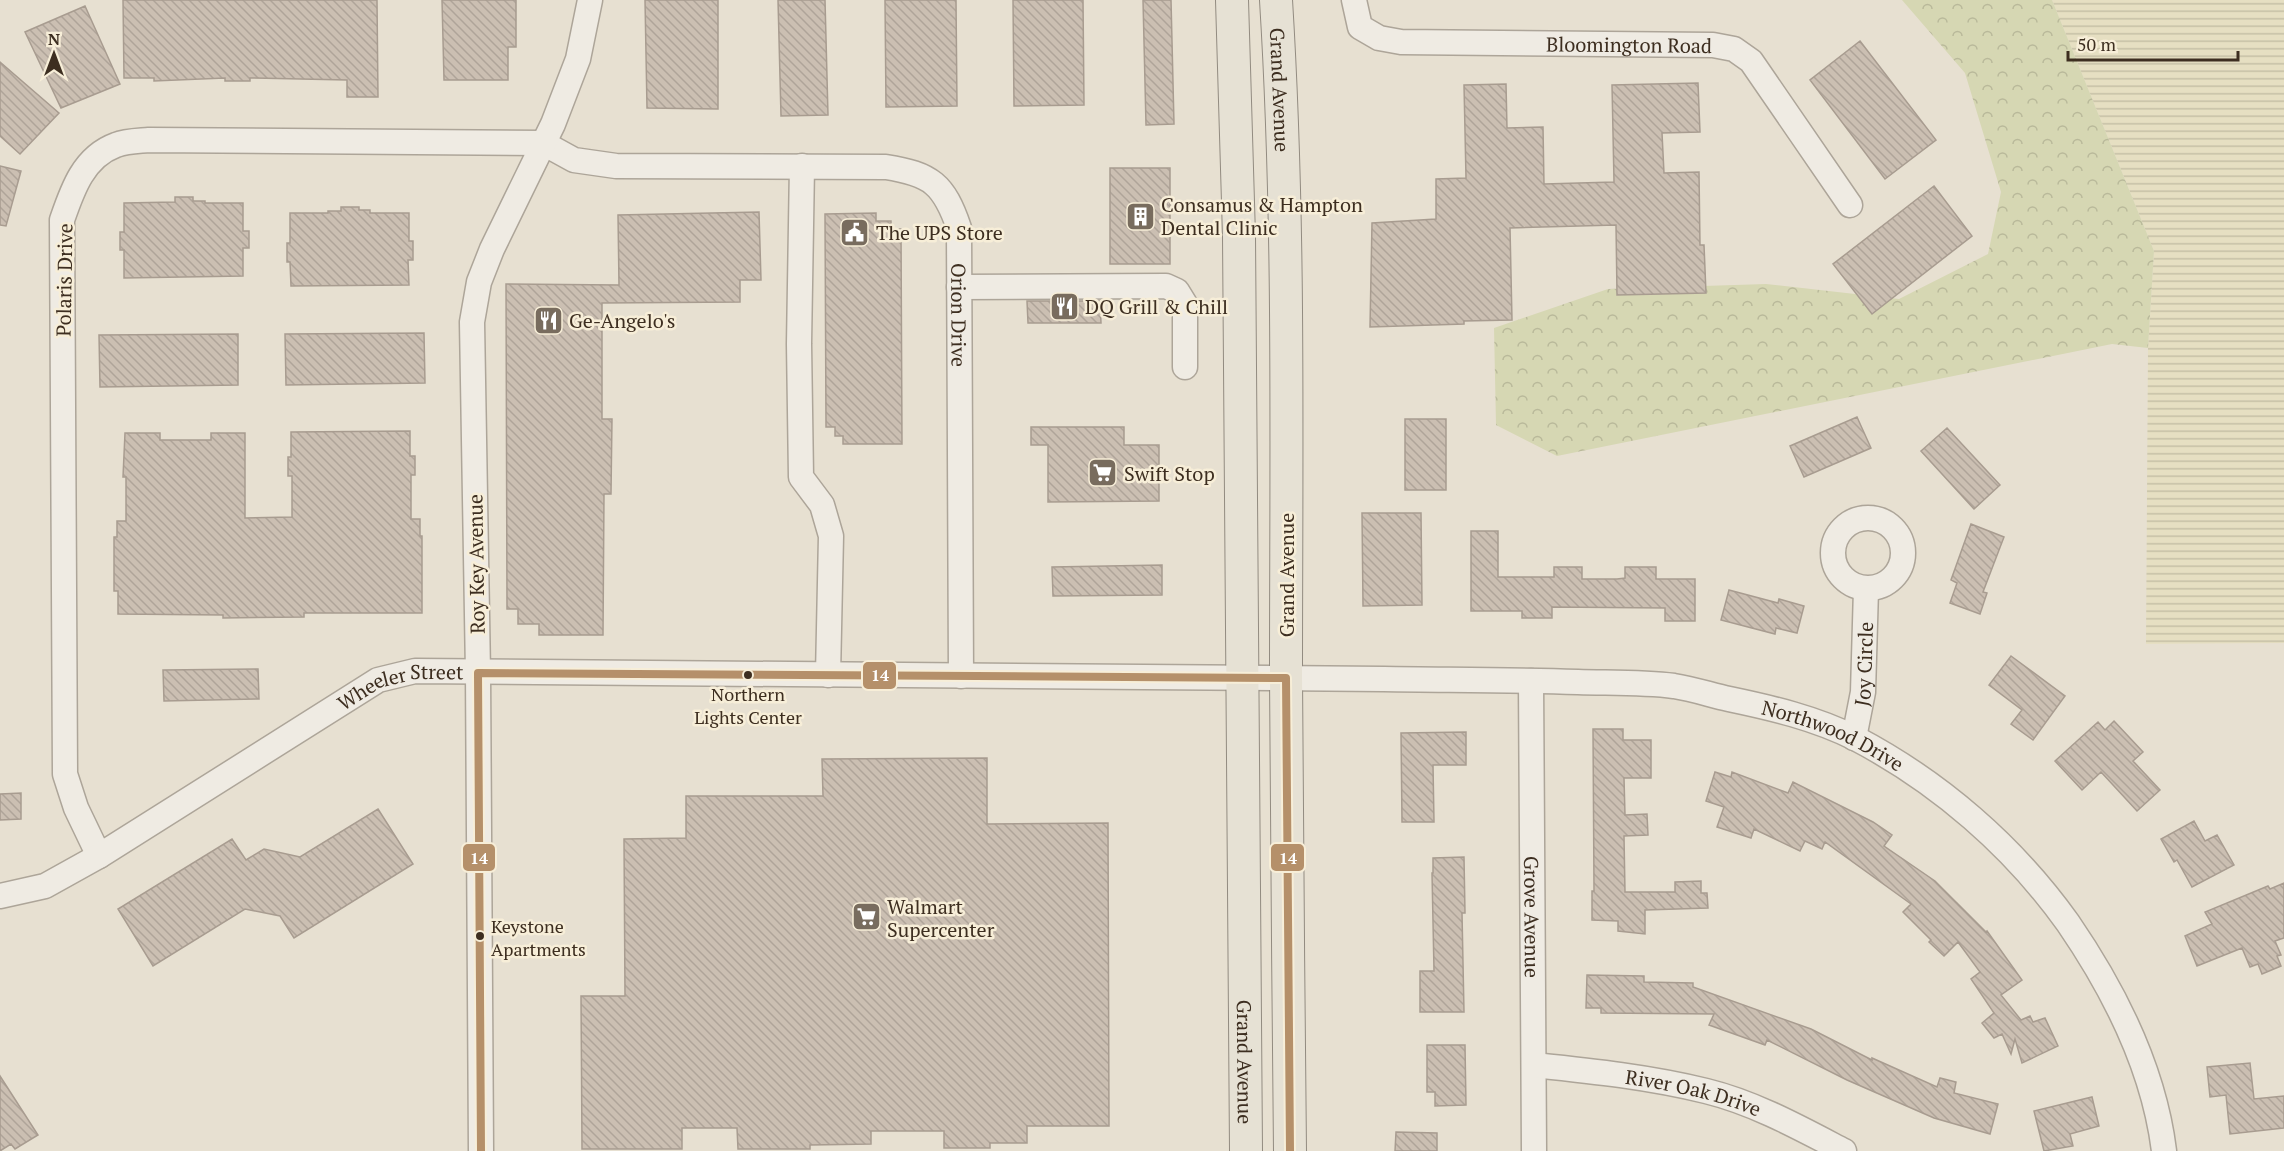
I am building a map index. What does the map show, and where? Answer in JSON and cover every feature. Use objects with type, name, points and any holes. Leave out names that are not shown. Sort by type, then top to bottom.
[{"type":"main road","name":"Grand Avenue","points":[[1232,0],[1239,236],[1246,1151]]},
{"type":"main road","name":"Grand Avenue","points":[[1276,0],[1280,68],[1287,379],[1286,678],[1290,1151]]},
{"type":"street","name":"Roy Key Avenue","points":[[481,1151],[478,673],[472,322],[479,282],[553,124],[578,59],[590,0]]},
{"type":"street","name":"Bloomington Road","points":[[1354,0],[1360,27],[1379,38],[1401,42],[1713,45],[1734,49],[1750,61],[1850,205]]},
{"type":"street","name":"Polaris Drive","points":[[99,856],[76,808],[64,774],[62,220],[74,184],[93,159],[116,145],[149,140],[543,143]]},
{"type":"street","name":"Orion Drive","points":[[543,143],[574,160],[616,166],[886,167],[914,171],[936,184],[951,204],[959,228],[961,676]]},
{"type":"street","points":[[802,166],[799,344],[801,477],[822,505],[831,536],[828,675]]},
{"type":"street","points":[[959,287],[1166,286],[1177,291],[1185,304],[1185,367]]},
{"type":"street","name":"Joy Circle","points":[[1854,738],[1863,692],[1866,589]]},
{"type":"street","name":"Wheeler Street","points":[[0,896],[45,886],[99,856],[378,680],[415,671],[1286,678]]},
{"type":"street","name":"Northwood Drive","points":[[1286,678],[1531,681],[1673,686],[1801,716],[1854,738],[1907,768],[1957,805],[2021,863],[2052,900],[2105,982],[2130,1034],[2149,1082],[2164,1151]]},
{"type":"street","name":"Grove Avenue","points":[[1531,681],[1534,1151]]},
{"type":"street","name":"River Oak Drive","points":[[1534,1065],[1624,1075],[1707,1091],[1781,1118],[1844,1151]]},
{"type":"shaded area","points":[[2052,0],[2284,0],[2284,643],[2146,644],[2148,348],[2154,251]]},
{"type":"green space","points":[[1902,0],[2052,0],[2154,251],[2148,348],[2112,344],[1557,456],[1496,425],[1494,328],[1608,289],[1766,284],[1899,299],[1988,254],[2001,192],[1965,73]]},
{"type":"building","points":[[123,0],[377,0],[378,97],[347,97],[347,80],[250,78],[250,81],[225,81],[225,78],[154,81],[154,78],[124,78]]},
{"type":"building","points":[[442,0],[516,0],[516,47],[508,47],[508,80],[444,80]]},
{"type":"building","points":[[645,0],[718,0],[718,109],[647,108]]},
{"type":"building","points":[[778,0],[825,0],[828,115],[781,116]]},
{"type":"building","points":[[885,0],[956,0],[957,106],[886,107]]},
{"type":"building","points":[[1013,0],[1083,0],[1084,105],[1014,106]]},
{"type":"building","points":[[1143,0],[1171,0],[1174,124],[1146,125]]},
{"type":"building","points":[[85,6],[120,84],[61,108],[25,32]]},
{"type":"building","points":[[1860,41],[1936,140],[1885,179],[1810,80]]},
{"type":"building","points":[[0,62],[59,113],[20,154],[0,136]]},
{"type":"building","points":[[1698,83],[1700,132],[1662,133],[1664,173],[1699,172],[1700,245],[1704,245],[1706,293],[1617,295],[1616,225],[1510,228],[1512,320],[1370,327],[1372,223],[1436,219],[1436,179],[1466,178],[1464,85],[1506,84],[1507,128],[1543,127],[1544,184],[1614,182],[1612,85]]},
{"type":"building","points":[[0,166],[21,171],[6,226],[0,225]]},
{"type":"building","name":"Consamus & Hampton Dental Clinic","points":[[1110,168],[1170,168],[1170,264],[1110,264]]},
{"type":"building","points":[[1934,186],[1972,236],[1872,314],[1833,264]]},
{"type":"building","points":[[175,197],[193,197],[193,201],[205,201],[205,203],[243,203],[243,231],[249,231],[249,248],[243,248],[243,276],[124,278],[124,250],[120,250],[120,232],[124,232],[124,203],[175,202]]},
{"type":"building","points":[[341,207],[359,207],[359,210],[370,210],[370,213],[409,213],[409,241],[413,241],[413,260],[408,260],[409,285],[291,286],[290,262],[287,262],[287,243],[290,243],[290,213],[328,213],[328,211],[341,211]]},
{"type":"building","points":[[759,212],[761,280],[740,280],[740,302],[602,303],[602,419],[612,419],[611,494],[604,494],[603,635],[539,635],[539,624],[518,624],[518,609],[507,609],[506,284],[619,285],[618,215]]},
{"type":"building","points":[[876,213],[876,221],[891,221],[891,229],[901,229],[902,444],[843,444],[843,436],[835,436],[835,427],[826,427],[825,214]]},
{"type":"building","name":"DQ Grill & Chill","points":[[1027,301],[1100,301],[1101,323],[1028,323]]},
{"type":"building","points":[[424,333],[425,383],[286,385],[285,334]]},
{"type":"building","points":[[238,334],[238,385],[100,387],[99,335]]},
{"type":"building","points":[[1857,417],[1871,448],[1804,477],[1790,446]]},
{"type":"building","points":[[1405,419],[1446,419],[1446,490],[1405,490]]},
{"type":"building","name":"Swift Stop","points":[[1031,427],[1124,427],[1124,445],[1159,445],[1159,501],[1048,502],[1048,445],[1031,445]]},
{"type":"building","points":[[1947,428],[2000,485],[1974,509],[1921,451]]},
{"type":"building","points":[[410,431],[410,456],[415,456],[415,475],[411,475],[411,519],[420,519],[420,536],[422,536],[422,613],[304,613],[304,617],[223,618],[223,615],[118,614],[118,591],[114,591],[114,537],[117,537],[117,521],[126,521],[126,477],[123,477],[125,433],[160,433],[160,440],[211,440],[211,433],[245,433],[245,518],[292,517],[292,476],[288,476],[291,432]]},
{"type":"building","points":[[1362,513],[1421,513],[1422,605],[1363,606]]},
{"type":"building","points":[[1971,524],[2004,537],[1983,592],[1987,593],[1980,614],[1950,603],[1957,583],[1951,580]]},
{"type":"building","points":[[1471,531],[1498,531],[1498,577],[1554,577],[1554,567],[1582,567],[1582,579],[1617,579],[1625,578],[1625,567],[1656,567],[1656,579],[1695,579],[1695,621],[1665,621],[1665,608],[1552,607],[1552,618],[1522,618],[1522,611],[1471,611]]},
{"type":"building","points":[[1162,565],[1162,595],[1053,596],[1052,567]]},
{"type":"building","points":[[1729,590],[1778,603],[1779,599],[1804,606],[1797,633],[1776,628],[1775,634],[1721,620]]},
{"type":"building","points":[[2011,656],[2065,696],[2033,740],[2011,724],[2022,710],[1989,685]]},
{"type":"building","points":[[258,669],[259,699],[164,701],[163,670]]},
{"type":"building","points":[[2114,721],[2143,752],[2133,761],[2160,790],[2137,811],[2101,772],[2082,790],[2055,761],[2098,722],[2105,730]]},
{"type":"building","points":[[1593,729],[1623,729],[1623,740],[1651,740],[1651,778],[1624,778],[1625,815],[1647,814],[1648,835],[1624,836],[1625,892],[1675,892],[1675,882],[1701,881],[1701,893],[1707,893],[1708,908],[1645,910],[1645,934],[1618,931],[1618,921],[1592,920],[1592,891],[1594,891]]},
{"type":"building","points":[[1466,732],[1466,765],[1433,765],[1434,822],[1402,822],[1401,733]]},
{"type":"building","name":"Walmart Supercenter","points":[[987,758],[987,824],[1108,823],[1109,1126],[1027,1126],[1027,1143],[990,1143],[990,1148],[944,1148],[944,1131],[871,1131],[871,1144],[810,1145],[810,1149],[738,1149],[737,1128],[682,1128],[682,1149],[582,1149],[581,996],[625,996],[624,839],[686,838],[686,796],[823,796],[822,759]]},
{"type":"building","points":[[1715,772],[1731,777],[1732,772],[1788,793],[1793,782],[1873,822],[1892,835],[1884,846],[1935,881],[1987,931],[2022,980],[2001,995],[2021,1020],[2030,1016],[2033,1022],[2045,1018],[2058,1046],[2022,1063],[2015,1039],[2011,1054],[2002,1034],[1994,1038],[1982,1023],[1994,1013],[1971,979],[1980,972],[1958,942],[1944,956],[1903,912],[1911,904],[1825,842],[1822,849],[1805,841],[1800,851],[1754,829],[1751,838],[1717,827],[1724,807],[1706,801]]},
{"type":"building","points":[[21,793],[21,819],[0,820],[0,794]]},
{"type":"building","points":[[378,809],[413,864],[294,938],[280,916],[245,909],[153,966],[118,909],[232,839],[246,860],[264,849],[300,857]]},
{"type":"building","points":[[2194,821],[2205,841],[2217,835],[2234,865],[2192,887],[2177,860],[2174,862],[2161,839]]},
{"type":"building","points":[[1464,857],[1465,913],[1462,913],[1464,1012],[1420,1012],[1420,971],[1434,971],[1433,858]]},
{"type":"building","points":[[2284,883],[2284,938],[2275,941],[2281,955],[2277,956],[2281,966],[2262,974],[2258,964],[2250,967],[2242,948],[2197,966],[2185,936],[2212,924],[2205,912],[2268,886],[2270,889]]},
{"type":"building","points":[[1587,975],[1644,976],[1644,982],[1693,983],[1693,987],[1811,1029],[1872,1060],[1872,1058],[1937,1087],[1940,1078],[1956,1082],[1954,1093],[1998,1104],[1990,1134],[1934,1118],[1847,1080],[1767,1040],[1765,1045],[1709,1025],[1714,1014],[1601,1013],[1601,1008],[1586,1008]]},
{"type":"building","points":[[1427,1045],[1465,1045],[1466,1105],[1435,1106],[1435,1092],[1427,1092]]},
{"type":"building","points":[[2250,1063],[2254,1099],[2284,1096],[2284,1128],[2230,1134],[2226,1095],[2210,1097],[2207,1067]]},
{"type":"building","points":[[0,1076],[38,1135],[15,1149],[11,1144],[0,1151]]},
{"type":"building","points":[[2092,1097],[2099,1126],[2070,1134],[2073,1146],[2044,1151],[2034,1111]]},
{"type":"building","points":[[1396,1132],[1437,1133],[1437,1151],[1395,1151]]},
{"type":"transit line","name":"14","points":[[481,1151],[478,673],[1286,678],[1290,1151]]},
{"type":"place","name":"Consamus & Hampton Dental Clinic","points":[[1140,216]]},
{"type":"place","name":"The UPS Store","points":[[855,232]]},
{"type":"place","name":"DQ Grill & Chill","points":[[1064,306]]},
{"type":"place","name":"Ge-Angelo's","points":[[548,320]]},
{"type":"place","name":"Swift Stop","points":[[1103,473]]},
{"type":"place","name":"Northern Lights Center","points":[[748,675]]},
{"type":"place","name":"Walmart Supercenter","points":[[866,917]]},
{"type":"place","name":"Keystone Apartments","points":[[480,936]]}]
